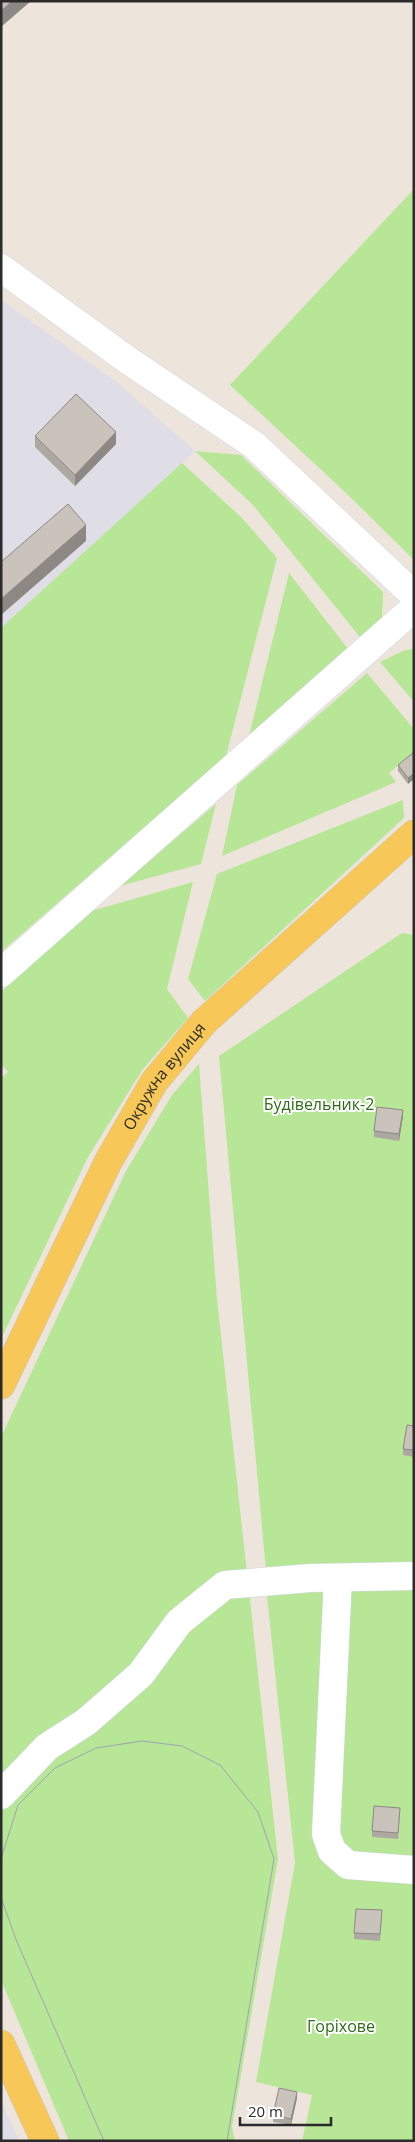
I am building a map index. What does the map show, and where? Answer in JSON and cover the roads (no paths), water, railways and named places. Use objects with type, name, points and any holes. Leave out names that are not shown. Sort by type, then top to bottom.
[{"type":"main road","name":"Окружна вулиця","points":[[1,1385],[108,1162],[154,1082],[204,1022],[414,834]]},
{"type":"main road","points":[[1,2044],[44,2141]]},
{"type":"lane","points":[[1,268],[129,361],[254,446],[414,595]]},
{"type":"lane","points":[[1,973],[414,608]]},
{"type":"lane","points":[[1,1794],[47,1747],[86,1722],[141,1674],[178,1622],[225,1585],[338,1578],[414,1576]]},
{"type":"lane","points":[[338,1578],[326,1834],[332,1851],[348,1865],[414,1870]]},
{"type":"tram line","points":[[1,1859],[18,1805],[55,1768],[96,1748],[142,1741],[182,1746],[220,1765],[258,1812],[274,1859],[227,2141]]},
{"type":"tram line","points":[[1,1898],[17,1942],[104,2141]]},
{"type":"park label","name":"Будівельник-2","points":[[319,1104]]},
{"type":"park label","name":"Горіхове","points":[[341,2026]]}]
